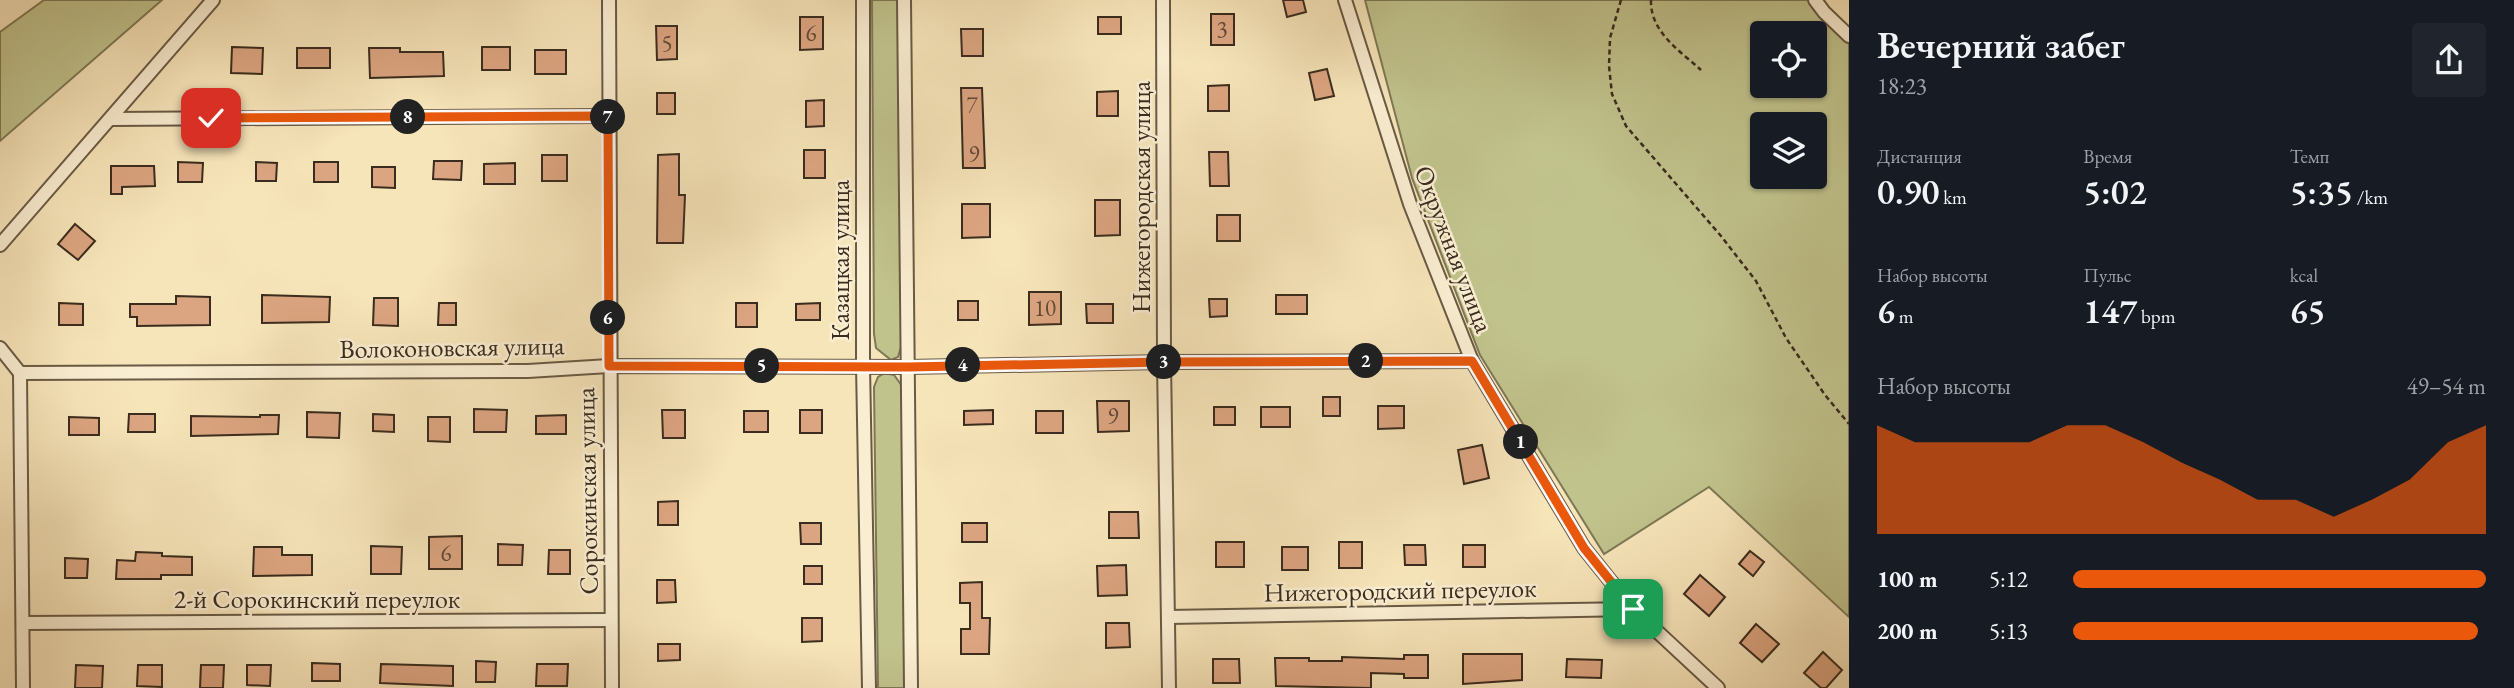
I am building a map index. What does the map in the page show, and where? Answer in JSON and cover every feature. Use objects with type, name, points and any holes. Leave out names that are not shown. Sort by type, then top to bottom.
[{"type":"street","points":[[0,245],[213,0]]},
{"type":"street","name":"Сорокинская улица","points":[[609,0],[612,688]]},
{"type":"street","name":"Казацкая улица","points":[[863,0],[863,366],[869,688]]},
{"type":"street","points":[[904,0],[911,688]]},
{"type":"street","name":"Нижегородская улица","points":[[1163,0],[1164,362],[1169,688]]},
{"type":"street","name":"Окружная улица","points":[[1345,0],[1410,204],[1472,361],[1584,548],[1633,609],[1718,688]]},
{"type":"street","points":[[1815,0],[1849,36]]},
{"type":"street","points":[[111,119],[608,116]]},
{"type":"street","points":[[0,348],[20,373],[23,688]]},
{"type":"street","name":"Волоконовская улица","points":[[20,373],[515,371],[609,366],[908,367],[1164,362],[1472,361]]},
{"type":"street","name":"Нижегородский переулок","points":[[1168,617],[1633,609]]},
{"type":"street","name":"2-й Сорокинский переулок","points":[[23,623],[611,621]]},
{"type":"path","points":[[1621,0],[1610,38],[1609,66],[1612,94],[1626,126],[1721,236],[1756,281],[1786,338],[1849,425]]},
{"type":"path","points":[[1651,0],[1651,13],[1665,37],[1701,70]]},
{"type":"green space","points":[[44,0],[162,0],[0,141],[0,32]]},
{"type":"green space","points":[[872,0],[898,0],[902,344],[898,357],[891,360],[876,348],[874,334]]},
{"type":"green space","points":[[1365,0],[1811,0],[1827,21],[1750,21],[1750,98],[1827,98],[1827,21],[1849,44],[1849,617],[1709,487],[1604,554],[1480,355],[1412,178]]},
{"type":"green space","points":[[885,373],[894,375],[902,386],[906,688],[878,688],[874,387],[878,377]]},
{"type":"building","points":[[1283,0],[1303,0],[1306,12],[1287,17]]},
{"type":"building","points":[[1211,14],[1234,14],[1234,45],[1211,45]]},
{"type":"building","points":[[800,17],[823,17],[823,49],[800,50]]},
{"type":"building","points":[[1098,17],[1121,17],[1121,34],[1098,34]]},
{"type":"building","points":[[656,26],[677,26],[677,59],[657,60]]},
{"type":"building","points":[[961,29],[983,29],[983,56],[962,56]]},
{"type":"building","points":[[232,47],[263,48],[262,74],[231,73]]},
{"type":"building","points":[[482,47],[510,47],[510,70],[482,70]]},
{"type":"building","points":[[297,48],[330,48],[330,68],[297,68]]},
{"type":"building","points":[[369,48],[400,48],[400,52],[443,52],[444,76],[370,78]]},
{"type":"building","points":[[535,50],[566,50],[566,74],[535,74]]},
{"type":"building","points":[[1327,69],[1334,96],[1315,100],[1309,73]]},
{"type":"building","points":[[1229,85],[1229,111],[1208,111],[1208,86]]},
{"type":"building","points":[[961,88],[982,88],[985,168],[963,168]]},
{"type":"building","points":[[1118,91],[1118,116],[1097,116],[1097,92]]},
{"type":"building","points":[[657,93],[675,93],[675,114],[657,114]]},
{"type":"building","points":[[824,100],[824,126],[806,127],[806,101]]},
{"type":"building","points":[[804,150],[825,150],[825,178],[804,178]]},
{"type":"building","points":[[1209,152],[1228,152],[1229,186],[1210,186]]},
{"type":"building","points":[[679,154],[679,195],[685,195],[683,243],[657,243],[658,155]]},
{"type":"building","points":[[542,155],[567,155],[567,181],[542,181]]},
{"type":"building","points":[[434,161],[462,161],[461,180],[433,179]]},
{"type":"building","points":[[178,162],[203,163],[202,182],[178,182]]},
{"type":"building","points":[[256,162],[277,163],[276,181],[256,181]]},
{"type":"building","points":[[314,162],[338,162],[338,182],[314,182]]},
{"type":"building","points":[[515,163],[515,184],[484,184],[484,164]]},
{"type":"building","points":[[111,166],[154,166],[155,186],[122,187],[122,194],[111,194]]},
{"type":"building","points":[[372,167],[395,167],[395,188],[372,187]]},
{"type":"building","points":[[1095,200],[1120,200],[1120,235],[1095,236]]},
{"type":"building","points":[[962,204],[990,204],[990,237],[962,238]]},
{"type":"building","points":[[1217,215],[1240,215],[1240,241],[1217,241]]},
{"type":"building","points":[[75,224],[95,241],[78,260],[58,244]]},
{"type":"building","points":[[1029,292],[1061,292],[1061,324],[1029,325]]},
{"type":"building","points":[[262,295],[330,297],[329,322],[262,323]]},
{"type":"building","points":[[1276,295],[1307,295],[1307,314],[1276,314]]},
{"type":"building","points":[[176,296],[210,297],[210,325],[137,326],[137,317],[130,317],[130,304],[176,304]]},
{"type":"building","points":[[374,298],[398,298],[398,326],[373,325]]},
{"type":"building","points":[[1209,299],[1227,299],[1227,316],[1210,317]]},
{"type":"building","points":[[958,301],[978,301],[978,320],[958,320]]},
{"type":"building","points":[[59,303],[83,304],[83,325],[59,325]]},
{"type":"building","points":[[439,303],[456,303],[456,325],[438,325]]},
{"type":"building","points":[[736,303],[757,303],[757,327],[736,327]]},
{"type":"building","points":[[820,303],[820,320],[796,320],[796,304]]},
{"type":"building","points":[[1086,304],[1113,304],[1113,323],[1087,323]]},
{"type":"building","points":[[1323,397],[1340,397],[1340,416],[1323,416]]},
{"type":"building","points":[[1097,401],[1129,401],[1129,431],[1098,432]]},
{"type":"building","points":[[1378,406],[1404,406],[1404,428],[1378,429]]},
{"type":"building","points":[[1214,407],[1235,407],[1235,425],[1214,425]]},
{"type":"building","points":[[1261,407],[1290,407],[1290,427],[1261,427]]},
{"type":"building","points":[[474,409],[507,410],[506,432],[474,432]]},
{"type":"building","points":[[662,410],[685,410],[685,438],[663,438]]},
{"type":"building","points":[[800,410],[822,410],[822,433],[800,433]]},
{"type":"building","points":[[993,410],[993,424],[964,425],[964,411]]},
{"type":"building","points":[[744,411],[768,411],[768,432],[744,432]]},
{"type":"building","points":[[1036,411],[1063,411],[1063,433],[1036,433]]},
{"type":"building","points":[[307,412],[340,413],[339,438],[307,437]]},
{"type":"building","points":[[129,414],[155,414],[155,432],[128,432]]},
{"type":"building","points":[[373,414],[394,415],[394,432],[373,431]]},
{"type":"building","points":[[279,415],[278,434],[191,436],[191,416]]},
{"type":"building","points":[[566,415],[566,434],[536,434],[536,416]]},
{"type":"building","points":[[69,417],[99,418],[99,435],[69,435]]},
{"type":"building","points":[[428,417],[450,417],[450,442],[428,441]]},
{"type":"building","points":[[1482,445],[1489,478],[1464,484],[1458,450]]},
{"type":"building","points":[[678,501],[678,525],[658,525],[658,502]]},
{"type":"building","points":[[1109,512],[1138,512],[1139,538],[1109,538]]},
{"type":"building","points":[[800,523],[821,523],[821,544],[801,544]]},
{"type":"building","points":[[962,523],[987,523],[987,542],[962,542]]},
{"type":"building","points":[[462,536],[462,569],[429,569],[429,537]]},
{"type":"building","points":[[1216,542],[1244,542],[1244,567],[1216,567]]},
{"type":"building","points":[[1339,542],[1362,542],[1362,568],[1339,568]]},
{"type":"building","points":[[498,544],[523,545],[522,565],[498,565]]},
{"type":"building","points":[[1404,545],[1425,545],[1426,565],[1405,565]]},
{"type":"building","points":[[1463,545],[1485,545],[1485,567],[1463,567]]},
{"type":"building","points":[[371,546],[402,547],[401,574],[371,574]]},
{"type":"building","points":[[254,547],[282,547],[282,555],[312,555],[312,575],[253,576]]},
{"type":"building","points":[[1282,547],[1308,547],[1308,570],[1282,570]]},
{"type":"building","points":[[549,550],[570,550],[570,574],[548,574]]},
{"type":"building","points":[[1750,551],[1764,562],[1753,576],[1739,564]]},
{"type":"building","points":[[136,552],[192,557],[192,575],[161,575],[161,579],[116,579],[117,560],[135,561]]},
{"type":"building","points":[[65,558],[88,559],[87,578],[65,578]]},
{"type":"building","points":[[1126,565],[1127,595],[1098,596],[1097,566]]},
{"type":"building","points":[[804,566],[822,566],[822,584],[804,584]]},
{"type":"building","points":[[1700,575],[1725,597],[1709,616],[1684,594]]},
{"type":"building","points":[[657,580],[675,580],[676,602],[657,603]]},
{"type":"building","points":[[982,582],[982,618],[990,618],[989,654],[961,654],[961,629],[970,629],[970,603],[960,603],[960,583]]},
{"type":"building","points":[[802,618],[822,618],[822,641],[802,642]]},
{"type":"building","points":[[1106,623],[1129,623],[1130,647],[1106,648]]},
{"type":"building","points":[[1756,624],[1779,644],[1762,662],[1740,643]]},
{"type":"building","points":[[658,644],[680,644],[680,660],[658,661]]},
{"type":"building","points":[[1823,652],[1842,670],[1826,688],[1821,688],[1804,673]]},
{"type":"building","points":[[1463,654],[1522,654],[1522,680],[1463,684]]},
{"type":"building","points":[[1404,655],[1428,655],[1428,678],[1371,673],[1371,688],[1276,686],[1275,658],[1342,661],[1342,657],[1404,659]]},
{"type":"building","points":[[1213,659],[1239,659],[1240,683],[1213,683]]},
{"type":"building","points":[[1567,659],[1602,660],[1601,678],[1566,677]]},
{"type":"building","points":[[476,661],[496,662],[495,682],[476,682]]},
{"type":"building","points":[[312,663],[340,664],[340,681],[312,681]]},
{"type":"building","points":[[381,664],[453,666],[453,686],[380,683]]},
{"type":"building","points":[[537,664],[568,664],[567,686],[536,686]]},
{"type":"building","points":[[76,665],[103,666],[102,688],[75,688]]},
{"type":"building","points":[[138,665],[162,665],[162,687],[137,686]]},
{"type":"building","points":[[201,665],[224,665],[223,688],[200,688]]},
{"type":"building","points":[[247,665],[271,665],[270,686],[247,685]]},
{"type":"route","points":[[211,118],[608,116],[609,366],[908,367],[1164,362],[1472,361],[1584,548],[1633,609]]}]
